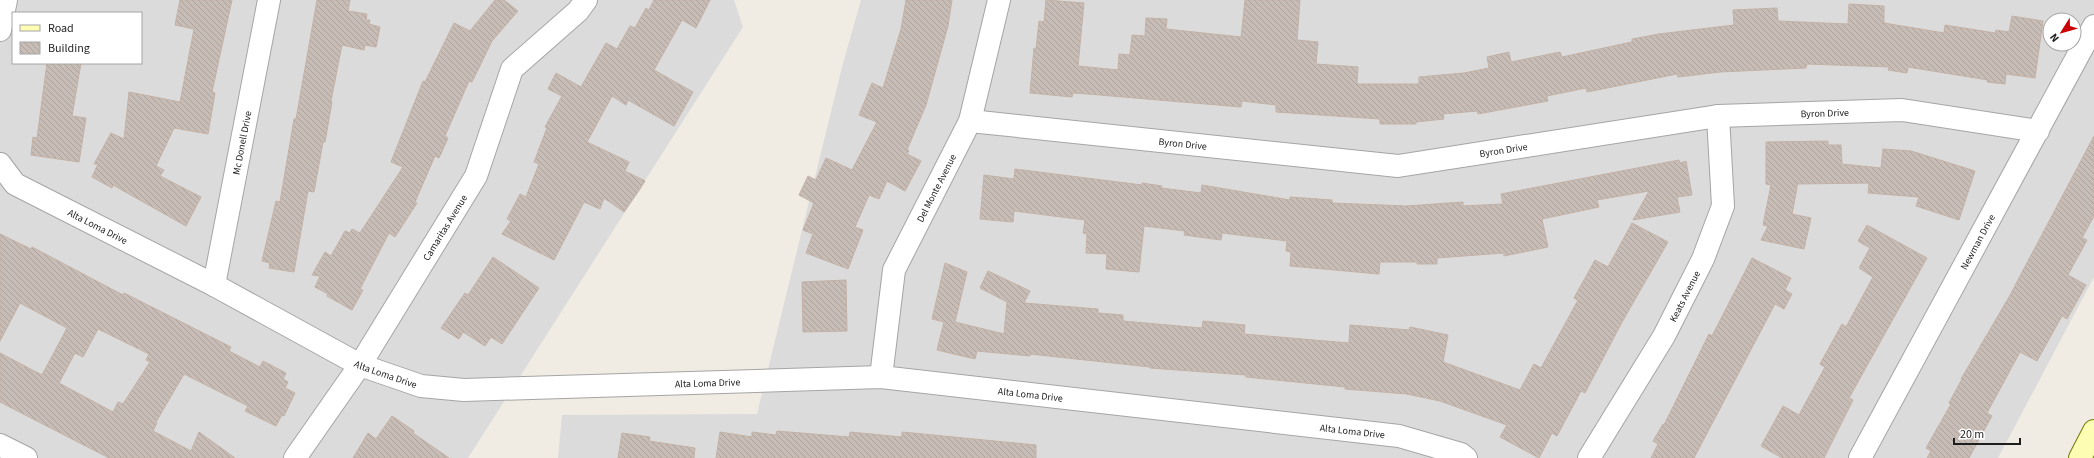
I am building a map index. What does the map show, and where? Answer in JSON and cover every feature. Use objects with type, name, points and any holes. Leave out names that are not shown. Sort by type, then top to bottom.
[{"type":"main road","points":[[2080,458],[2094,431]]},
{"type":"street","points":[[0,30],[6,0]]},
{"type":"street","name":"Mc Donell Drive","points":[[214,285],[269,0]]},
{"type":"street","name":"Camaritas Avenue","points":[[295,458],[360,365],[476,176],[512,69],[578,11],[586,0]]},
{"type":"street","name":"Del Monte Avenue","points":[[881,377],[894,270],[970,122],[999,0]]},
{"type":"street","name":"Newman Drive","points":[[1860,458],[2094,26]]},
{"type":"street","name":"Byron Drive","points":[[970,122],[1398,166],[1718,116],[1902,110],[2038,131]]},
{"type":"street","name":"Keats Avenue","points":[[1589,458],[1664,336],[1702,259],[1723,206],[1718,116]]},
{"type":"street","name":"Alta Loma Drive","points":[[0,164],[15,184],[214,285],[360,365],[421,386],[464,390],[881,377],[1399,436],[1461,454],[1466,458]]},
{"type":"street","points":[[0,445],[26,458]]},
{"type":"shaded area","points":[[0,0],[734,0],[743,27],[468,458],[0,458]]},
{"type":"shaded area","points":[[861,0],[2094,0],[2094,277],[1998,458],[558,458],[562,415],[757,414],[842,67]]},
{"type":"building","points":[[180,0],[232,0],[212,92],[215,93],[208,134],[174,128],[156,166],[164,170],[160,176],[201,197],[186,226],[113,185],[112,188],[92,177],[98,164],[94,164],[111,133],[124,139],[129,92],[180,102],[194,29],[175,25]]},
{"type":"building","points":[[317,0],[350,0],[348,11],[367,14],[366,20],[370,20],[369,24],[380,27],[376,47],[365,45],[364,50],[342,45],[325,142],[323,142],[314,192],[308,191],[294,272],[269,268],[270,263],[262,261],[276,201],[280,202]]},
{"type":"building","points":[[495,0],[504,0],[518,11],[492,41],[472,82],[469,81],[445,136],[448,138],[439,158],[435,156],[415,202],[417,203],[395,237],[389,233],[360,289],[363,290],[352,310],[327,296],[328,294],[315,287],[320,276],[312,275],[325,252],[331,256],[345,231],[350,233],[352,229],[360,233],[403,167],[391,162],[423,81],[425,82],[454,23],[470,31]]},
{"type":"building","points":[[654,0],[710,0],[696,28],[682,20],[654,70],[693,92],[674,126],[628,100],[626,105],[612,96],[587,142],[629,162],[625,171],[645,181],[640,189],[624,212],[604,198],[600,209],[584,202],[554,260],[502,234],[511,221],[507,219],[520,194],[526,197],[539,164],[534,162],[547,128],[545,127],[562,96],[548,89],[556,73],[581,87],[606,43],[617,49],[630,26],[635,28],[646,8],[649,10]]},
{"type":"building","points":[[906,0],[952,0],[948,26],[926,105],[907,150],[909,151],[907,154],[921,161],[905,191],[887,181],[879,199],[869,195],[855,227],[863,230],[848,269],[806,253],[813,234],[803,230],[814,203],[799,195],[808,176],[816,180],[826,158],[852,170],[877,122],[859,115],[872,83],[883,88],[901,29]]},
{"type":"building","points":[[1046,0],[1084,3],[1078,66],[1118,70],[1119,54],[1130,55],[1132,35],[1145,36],[1146,18],[1167,19],[1166,29],[1241,37],[1245,0],[1300,0],[1297,40],[1318,42],[1316,64],[1358,67],[1357,84],[1419,84],[1419,77],[1464,73],[1489,68],[1487,57],[1509,52],[1511,62],[1560,52],[1562,57],[1632,42],[1632,39],[1659,34],[1734,25],[1733,10],[1777,8],[1778,21],[1848,24],[1849,4],[1884,6],[1884,23],[1944,33],[1945,25],[1995,33],[1996,30],[2009,32],[2012,16],[2042,21],[2042,28],[2035,78],[2006,74],[2005,84],[1908,67],[1907,73],[1888,70],[1889,67],[1807,64],[1806,68],[1720,72],[1678,77],[1677,74],[1587,92],[1586,88],[1547,96],[1548,101],[1478,114],[1477,111],[1443,114],[1444,119],[1416,122],[1416,124],[1380,124],[1380,119],[1276,112],[1276,105],[1242,101],[1241,107],[1073,93],[1072,97],[1030,93],[1034,48],[1036,49],[1039,21],[1044,22]]},
{"type":"building","points":[[47,64],[81,64],[72,116],[86,118],[79,162],[31,155],[33,137],[37,138]]},
{"type":"building","points":[[2094,136],[2094,216],[2082,238],[2087,240],[2068,275],[2086,285],[2067,319],[2062,316],[2037,361],[2020,352],[1987,413],[1992,416],[1969,458],[1927,458],[1931,451],[1926,448],[1951,404],[1949,403],[1961,379],[2009,297]]},
{"type":"building","points":[[1828,141],[1828,145],[1841,145],[1842,164],[1881,168],[1883,149],[1911,151],[1975,171],[1959,220],[1916,206],[1919,197],[1868,193],[1869,183],[1798,184],[1797,187],[1795,187],[1797,188],[1792,214],[1811,218],[1804,249],[1761,240],[1768,226],[1763,225],[1771,185],[1766,184],[1766,142]]},
{"type":"building","points":[[1679,160],[1680,163],[1686,161],[1692,195],[1677,197],[1680,212],[1633,220],[1649,191],[1597,200],[1599,207],[1542,219],[1548,247],[1504,256],[1504,253],[1437,258],[1437,264],[1417,264],[1417,262],[1380,262],[1379,274],[1290,266],[1291,252],[1286,251],[1287,241],[1222,233],[1221,240],[1184,235],[1185,231],[1144,226],[1139,272],[1106,269],[1107,254],[1086,253],[1087,234],[1083,233],[1085,220],[1014,211],[1013,222],[980,219],[984,175],[1014,179],[1015,169],[1142,185],[1142,183],[1162,186],[1161,188],[1201,193],[1202,185],[1290,200],[1290,197],[1332,200],[1332,203],[1407,206],[1463,202],[1463,206],[1503,204],[1501,194]]},
{"type":"building","points":[[1632,223],[1668,242],[1621,324],[1585,393],[1581,391],[1557,436],[1552,433],[1539,458],[1500,437],[1507,425],[1440,401],[1407,394],[1345,389],[1345,387],[1246,377],[1246,375],[1150,368],[1030,354],[1030,356],[977,351],[975,359],[937,350],[944,322],[932,319],[945,263],[967,272],[955,322],[1004,334],[1007,302],[980,288],[988,271],[1030,291],[1024,303],[1098,309],[1098,313],[1123,315],[1123,321],[1202,328],[1203,321],[1245,325],[1244,334],[1349,343],[1350,325],[1409,330],[1410,327],[1448,335],[1443,362],[1520,390],[1534,364],[1541,368],[1578,300],[1574,298],[1595,260],[1608,267]]},
{"type":"building","points":[[1867,225],[1927,258],[1849,398],[1853,400],[1824,458],[1782,458],[1761,446],[1783,406],[1799,415],[1825,367],[1820,364],[1842,324],[1846,327],[1873,277],[1859,268],[1870,248],[1858,241]]},
{"type":"building","points":[[0,234],[31,249],[32,247],[123,295],[124,293],[231,347],[229,351],[260,367],[263,361],[286,373],[283,379],[288,382],[285,388],[295,393],[284,416],[282,415],[276,426],[245,411],[248,406],[184,374],[156,422],[157,423],[153,431],[191,451],[199,432],[235,458],[109,458],[0,402],[0,353],[42,375],[67,328],[20,303],[0,341]],"holes":[[[98,329],[149,354],[146,360],[150,362],[123,404],[118,402],[113,412],[59,383],[75,353],[83,357]]]},
{"type":"building","points":[[493,257],[539,288],[502,344],[491,337],[485,346],[463,332],[459,339],[441,328],[465,293],[468,295]]},
{"type":"building","points":[[1752,258],[1791,278],[1785,290],[1792,294],[1784,309],[1775,304],[1694,458],[1651,458],[1658,444],[1653,441],[1663,424],[1664,425],[1709,334],[1712,336]]},
{"type":"building","points":[[846,280],[847,331],[803,332],[802,282]]},
{"type":"building","points":[[392,416],[414,431],[413,433],[449,458],[353,458],[368,433],[376,439]]},
{"type":"building","points":[[777,431],[849,437],[850,432],[902,437],[902,432],[1036,445],[1036,458],[716,458],[720,432],[752,437],[752,432],[776,435]]},
{"type":"building","points":[[622,433],[650,437],[649,441],[695,448],[694,458],[618,458]]}]
